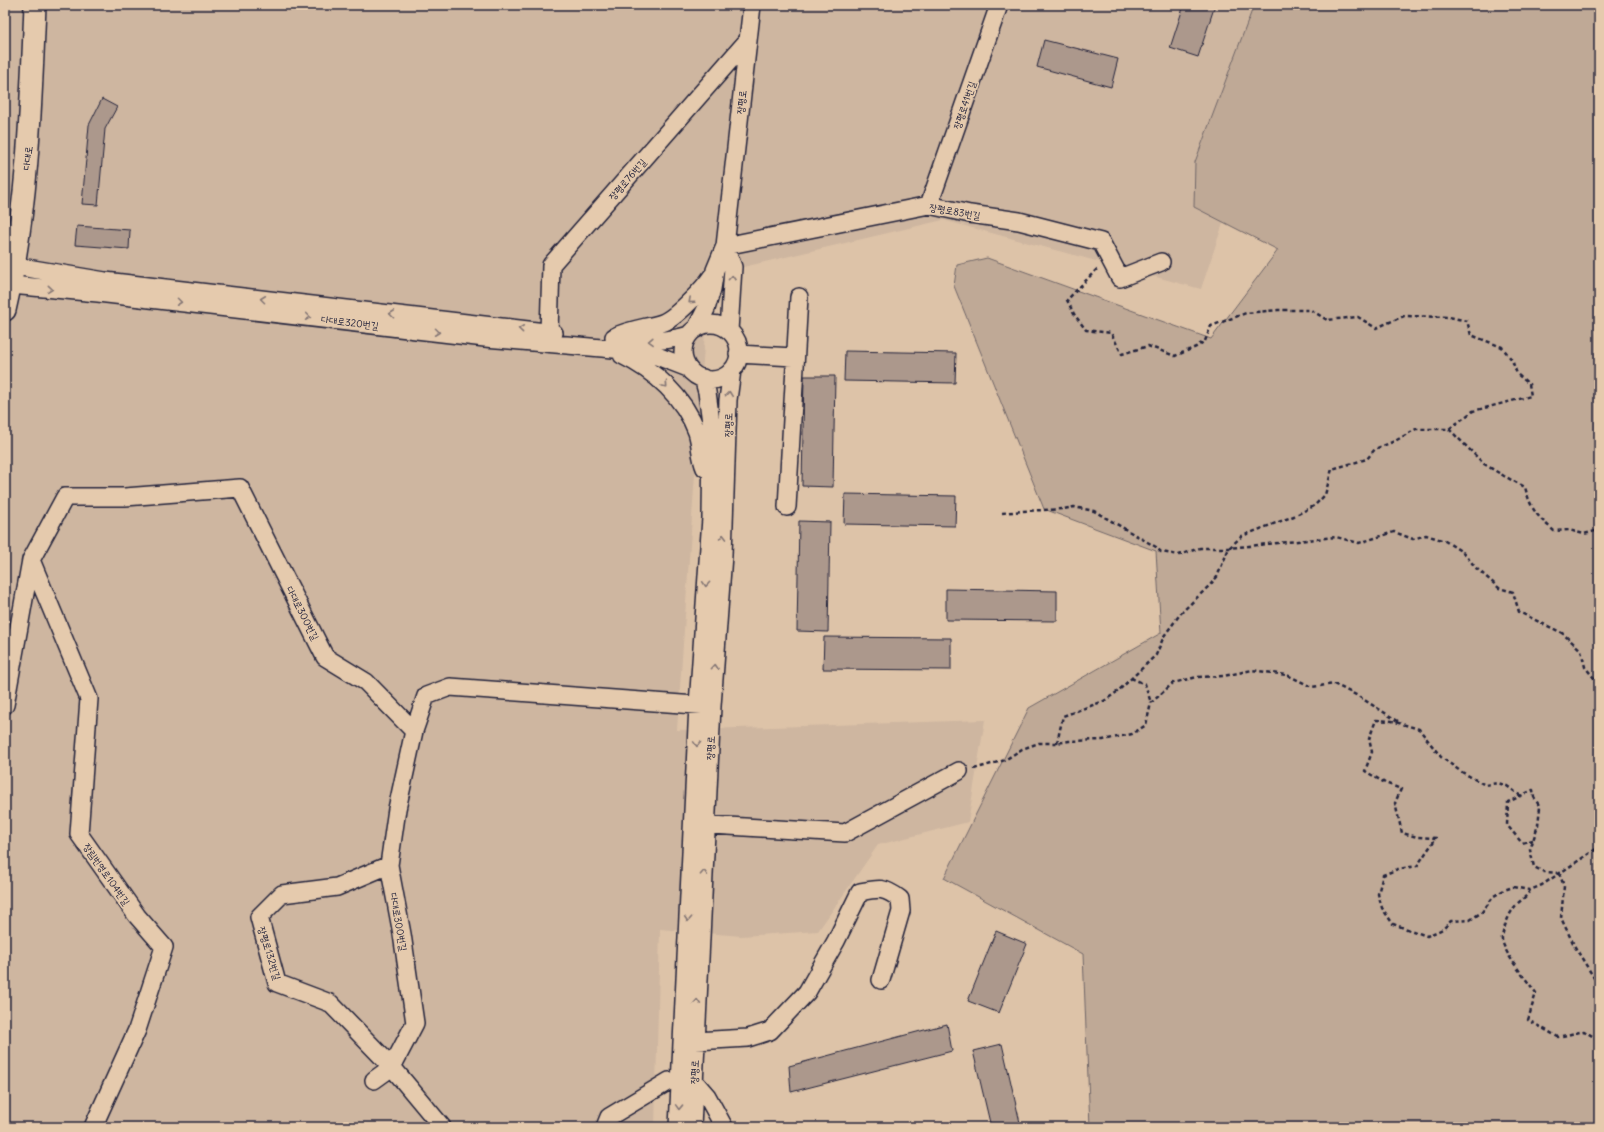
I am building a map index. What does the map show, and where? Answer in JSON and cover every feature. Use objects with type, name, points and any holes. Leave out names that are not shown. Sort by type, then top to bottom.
[{"type":"main road","name":"다대로","points":[[5,310],[13,276],[30,139],[36,5]]},
{"type":"street","name":"장평로","points":[[725,246],[752,5]]},
{"type":"street","name":"장평로41번길","points":[[929,205],[999,5]]},
{"type":"street","name":"장평로76번길","points":[[549,332],[551,265],[747,41]]},
{"type":"street","name":"장평로83번길","points":[[725,246],[929,205],[970,214],[1019,221],[1101,242],[1120,278],[1161,262]]},
{"type":"street","points":[[711,482],[704,466],[697,433],[684,405],[660,379],[610,344],[625,331],[664,323],[694,298],[715,270],[725,246]]},
{"type":"street","points":[[725,246],[733,267],[729,331]]},
{"type":"street","points":[[692,332],[708,324],[712,324],[725,328],[736,341],[735,362],[721,378],[712,380],[694,374],[688,368],[684,359],[683,349],[685,340],[692,332],[706,309],[712,289],[715,270]]},
{"type":"street","name":"다대로320번길","points":[[13,276],[105,281],[549,332],[610,344],[657,356],[688,368]]},
{"type":"street","name":"다대로320번길","points":[[13,276],[98,293],[485,338],[610,344],[676,339],[692,332]]},
{"type":"street","points":[[787,507],[794,357],[799,297]]},
{"type":"street","points":[[735,362],[794,357]]},
{"type":"street","name":"장평로","points":[[705,705],[723,555],[728,400],[735,362]]},
{"type":"street","name":"장평로","points":[[678,1127],[687,1081],[705,705],[711,518],[712,430],[707,392],[703,378]]},
{"type":"street","name":"다대로300번길","points":[[5,705],[31,560],[65,497],[125,497],[240,488],[326,657],[366,682],[414,731],[397,809],[389,864],[402,934],[415,1023],[392,1068],[374,1080]]},
{"type":"street","name":"장림번영로104번길","points":[[31,560],[89,698],[78,834],[137,916],[164,947],[137,1030],[93,1127]]},
{"type":"street","points":[[414,731],[426,696],[450,687],[705,705]]},
{"type":"street","points":[[700,824],[845,832],[959,771]]},
{"type":"street","name":"장평로132번길","points":[[389,864],[337,887],[282,894],[259,917],[277,982],[330,1002],[392,1068],[442,1127]]},
{"type":"street","points":[[689,1041],[748,1038],[770,1030],[807,992],[836,941],[860,892],[876,889],[888,890],[900,899],[901,911],[881,980]]},
{"type":"street","name":"장평로","points":[[687,1081],[692,1127]]},
{"type":"street","points":[[605,1127],[609,1117],[669,1082],[687,1081],[707,1096],[724,1127]]},
{"type":"path","points":[[1057,743],[1063,716],[1104,701],[1117,692],[1156,655],[1164,636],[1181,613],[1210,585],[1216,577],[1229,548],[1242,536],[1294,516],[1314,506],[1325,495],[1332,469],[1367,459],[1375,449],[1395,441],[1416,429],[1449,429],[1473,411],[1531,396],[1528,384],[1517,374],[1512,360],[1502,347],[1470,335],[1467,321],[1449,316],[1404,316],[1376,328],[1358,317],[1327,320],[1311,310],[1246,313],[1211,326],[1205,340],[1196,347],[1175,356],[1148,346],[1122,354],[1111,333],[1086,330],[1074,314],[1067,300],[1102,264],[1110,258]]},
{"type":"path","points":[[1449,429],[1484,464],[1525,487],[1529,502],[1537,516],[1554,531],[1569,530],[1584,534],[1599,530]]},
{"type":"path","points":[[1002,513],[1074,507],[1094,511],[1156,547],[1161,552],[1180,555],[1200,548],[1229,548],[1336,537],[1359,543],[1394,532],[1413,539],[1426,535],[1445,541],[1464,553],[1476,568],[1499,588],[1513,592],[1519,612],[1562,633],[1581,650],[1585,668],[1594,678],[1599,690]]},
{"type":"path","points":[[1151,703],[1173,683],[1197,677],[1224,676],[1252,670],[1287,675],[1312,688],[1334,684],[1358,696],[1380,711],[1407,726]]},
{"type":"path","points":[[959,771],[981,768],[1006,760],[1022,749],[1039,743],[1057,743],[1069,740],[1103,740],[1132,734],[1146,725],[1151,703],[1145,684],[1131,678]]},
{"type":"path","points":[[1521,796],[1507,786],[1498,783],[1485,785],[1460,771],[1441,757],[1419,729],[1392,721],[1376,720],[1369,739],[1372,752],[1365,771],[1385,783],[1401,789],[1395,803],[1402,833],[1417,837],[1436,838],[1417,866],[1383,875],[1378,894],[1382,908],[1393,924],[1427,936],[1443,929],[1451,921],[1470,920],[1482,912],[1494,896],[1504,890],[1513,887],[1530,890],[1542,885],[1599,847]]},
{"type":"path","points":[[1533,840],[1522,843],[1507,825],[1508,802],[1533,790],[1534,797],[1540,807],[1538,825],[1530,850],[1534,867],[1544,872],[1559,873]]},
{"type":"path","points":[[1559,873],[1564,886],[1561,918],[1575,948],[1599,986]]},
{"type":"path","points":[[1530,890],[1527,897],[1512,910],[1501,939],[1505,949],[1536,993],[1528,1020],[1558,1038],[1584,1031],[1599,1040]]},
{"type":"shaded area","points":[[5,5],[1296,5],[1201,289],[943,220],[709,275],[677,730],[985,720],[968,822],[878,845],[818,931],[741,936],[660,929],[655,1127],[5,1127]]},
{"type":"shaded area","points":[[1254,5],[1599,5],[1599,1127],[1090,1127],[1083,954],[944,878],[1029,708],[1161,633],[1156,551],[1044,509],[954,286],[957,265],[987,258],[1211,339],[1278,250],[1194,207],[1195,162]]},
{"type":"building","points":[[1184,5],[1215,5],[1198,57],[1170,48]]},
{"type":"building","points":[[1044,40],[1118,59],[1111,87],[1037,67]]},
{"type":"building","points":[[102,99],[117,107],[105,129],[98,205],[82,204],[89,125]]},
{"type":"building","points":[[77,226],[130,230],[129,249],[75,245]]},
{"type":"building","points":[[845,351],[956,353],[955,383],[844,381]]},
{"type":"building","points":[[804,376],[835,376],[833,487],[802,486]]},
{"type":"building","points":[[845,494],[956,496],[955,526],[844,524]]},
{"type":"building","points":[[799,521],[830,522],[828,632],[797,631]]},
{"type":"building","points":[[946,589],[1057,591],[1057,621],[946,620]]},
{"type":"building","points":[[824,637],[951,638],[951,670],[823,669]]},
{"type":"building","points":[[996,931],[1027,944],[999,1013],[968,1001]]},
{"type":"building","points":[[947,1024],[952,1051],[791,1092],[789,1066]]},
{"type":"building","points":[[1002,1044],[1021,1127],[991,1127],[973,1051]]}]
